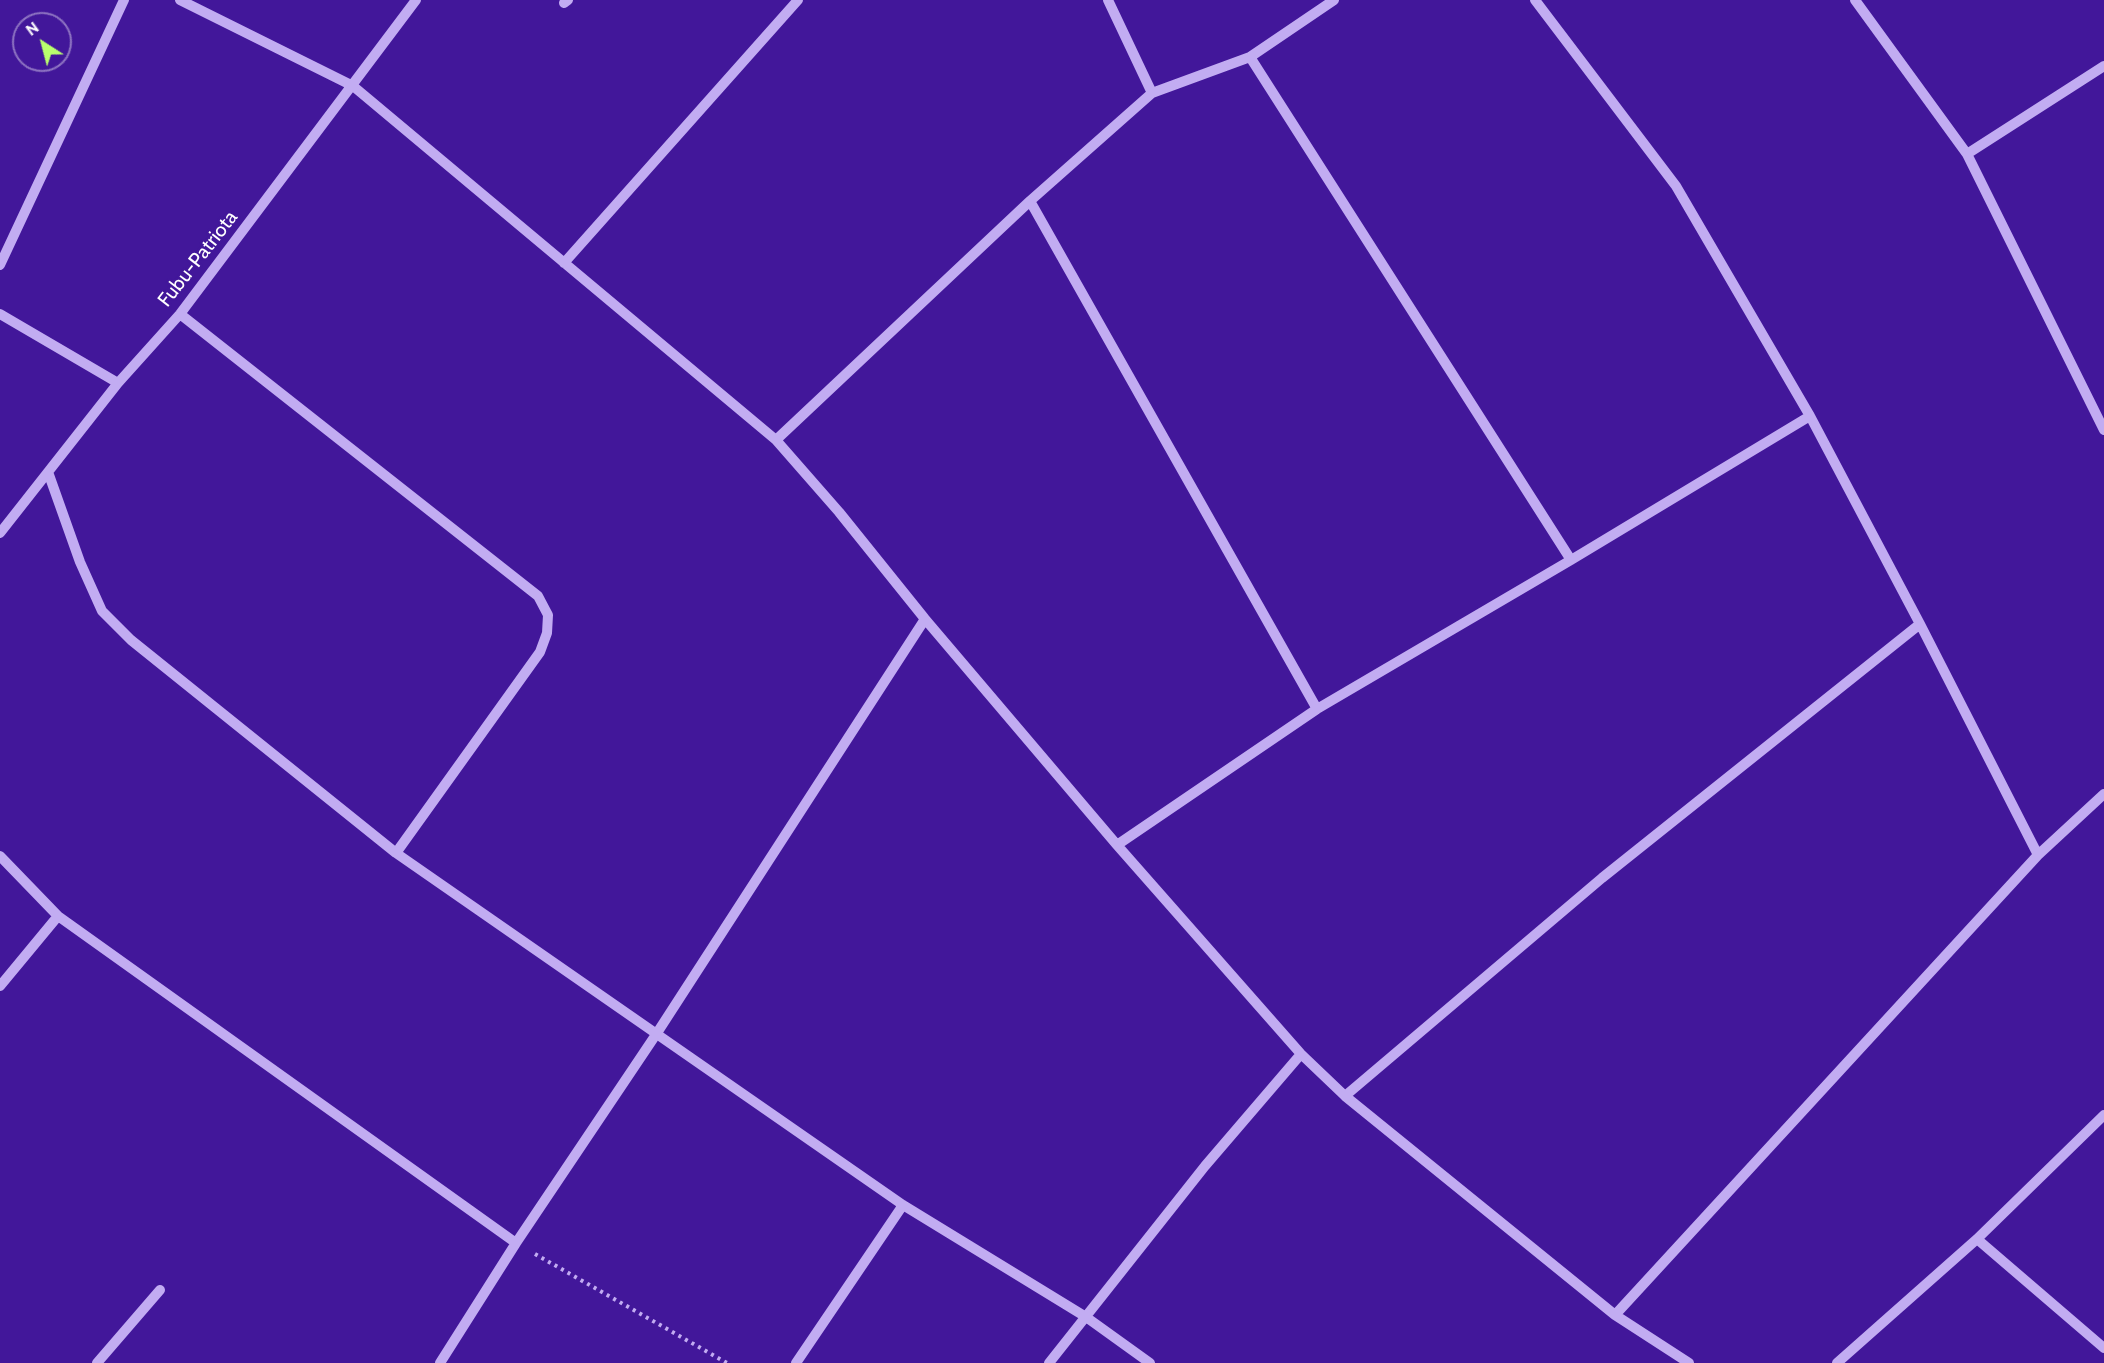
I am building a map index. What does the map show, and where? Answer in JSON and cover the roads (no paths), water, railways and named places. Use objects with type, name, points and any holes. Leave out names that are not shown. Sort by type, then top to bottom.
[{"type":"street","points":[[0,265],[123,0]]},
{"type":"street","points":[[180,0],[353,86],[776,440],[839,512],[925,619],[1117,845],[1301,1054],[1345,1096],[1615,1315],[1689,1363]]},
{"type":"street","name":"Fubu-Patriota","points":[[0,533],[118,383],[180,314],[416,0]]},
{"type":"street","points":[[564,263],[798,0]]},
{"type":"street","points":[[1108,0],[1152,93]]},
{"type":"street","points":[[776,440],[1030,201],[1152,93],[1250,57],[1334,0]]},
{"type":"street","points":[[1535,0],[1676,186],[1810,416],[2038,855]]},
{"type":"street","points":[[1855,0],[1967,154],[2104,430]]},
{"type":"street","points":[[1250,57],[1571,560]]},
{"type":"street","points":[[1967,154],[2104,66]]},
{"type":"street","points":[[1030,201],[1317,709]]},
{"type":"street","points":[[0,314],[118,383]]},
{"type":"street","points":[[180,314],[538,596],[548,615],[547,633],[540,652],[396,853]]},
{"type":"street","points":[[1117,845],[1317,709],[1810,416]]},
{"type":"street","points":[[48,472],[80,562],[102,610],[131,640],[396,853],[903,1205],[1086,1317],[1150,1363]]},
{"type":"street","points":[[440,1363],[516,1243],[657,1033],[925,619]]},
{"type":"street","points":[[1345,1096],[1602,878],[1920,624]]},
{"type":"street","points":[[1615,1315],[2038,855],[2104,794]]},
{"type":"street","points":[[0,856],[58,916],[516,1243]]},
{"type":"street","points":[[0,986],[58,916]]},
{"type":"street","points":[[1049,1363],[1205,1166],[1301,1054]]},
{"type":"street","points":[[1837,1363],[1977,1239],[2104,1115]]},
{"type":"street","points":[[796,1363],[903,1205]]},
{"type":"street","points":[[1977,1239],[2104,1348]]},
{"type":"street","points":[[97,1363],[160,1290]]}]
